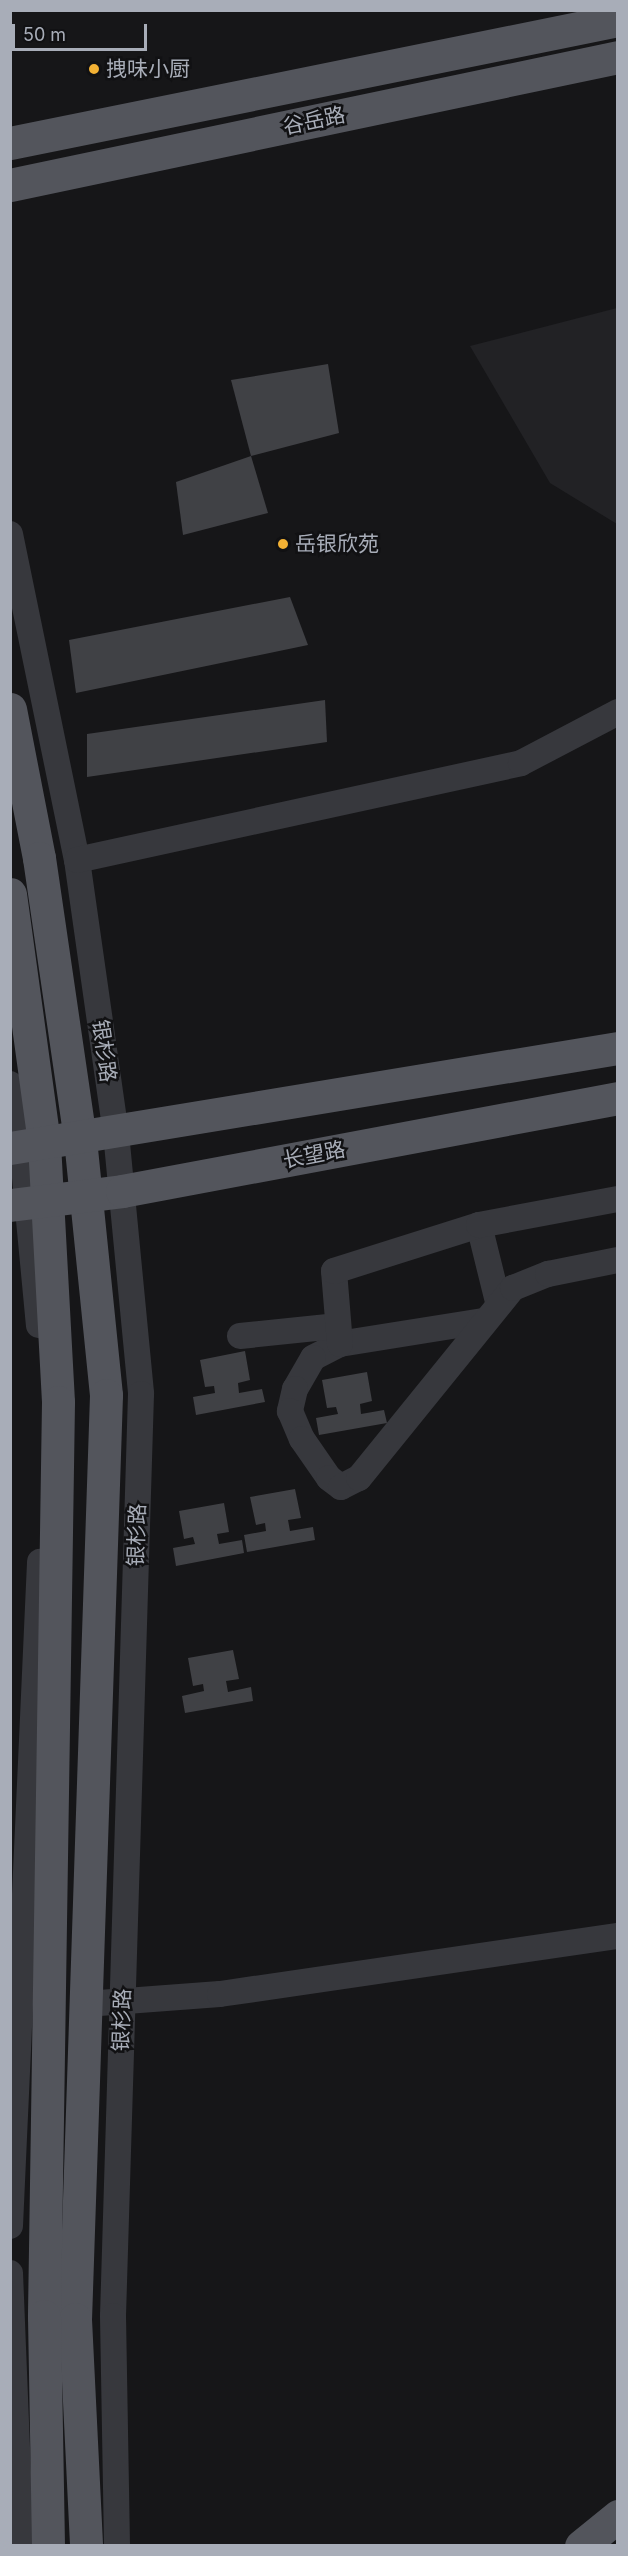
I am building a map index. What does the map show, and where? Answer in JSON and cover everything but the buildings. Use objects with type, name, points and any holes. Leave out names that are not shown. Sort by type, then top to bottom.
[{"type":"main road","points":[[10,143],[618,20]]},
{"type":"main road","name":"谷岳路","points":[[10,185],[618,57]]},
{"type":"main road","name":"银杉路","points":[[10,709],[39,858],[80,1138],[106,1395],[75,2319],[86,2546]]},
{"type":"main road","points":[[10,894],[29,1202],[58,1402],[44,2316],[48,2546]]},
{"type":"main road","points":[[26,1146],[116,1133],[618,1048]]},
{"type":"main road","name":"长望路","points":[[29,1202],[122,1191],[618,1098]]},
{"type":"main road","points":[[581,2546],[618,2516]]},
{"type":"street","name":"银杉路","points":[[10,534],[77,860],[116,1133],[141,1394],[113,2316],[117,2546]]},
{"type":"street","points":[[77,860],[521,763],[618,712]]},
{"type":"street","points":[[10,1084],[26,1146]]},
{"type":"street","points":[[339,1335],[334,1271],[479,1225],[618,1199]]},
{"type":"street","points":[[10,2226],[45,1397],[29,1202]]},
{"type":"street","points":[[479,1225],[490,1312]]},
{"type":"street","points":[[339,1335],[313,1358],[303,1372],[292,1399],[293,1422],[329,1478],[341,1487],[349,1486],[490,1312],[532,1279],[618,1260]]},
{"type":"street","points":[[240,1336],[339,1335],[490,1312]]},
{"type":"street","points":[[280,1336],[303,1372]]},
{"type":"street","points":[[10,1921],[25,1897]]},
{"type":"street","points":[[86,2004],[220,1994],[618,1936]]},
{"type":"street","points":[[10,1985],[20,2013]]},
{"type":"street","points":[[10,2273],[21,2546]]},
{"type":"shaded area","points":[[618,308],[617,524],[550,483],[470,346]]},
{"type":"place","name":"拽味小厨","points":[[94,69]]},
{"type":"place","name":"岳银欣苑","points":[[283,544]]}]
